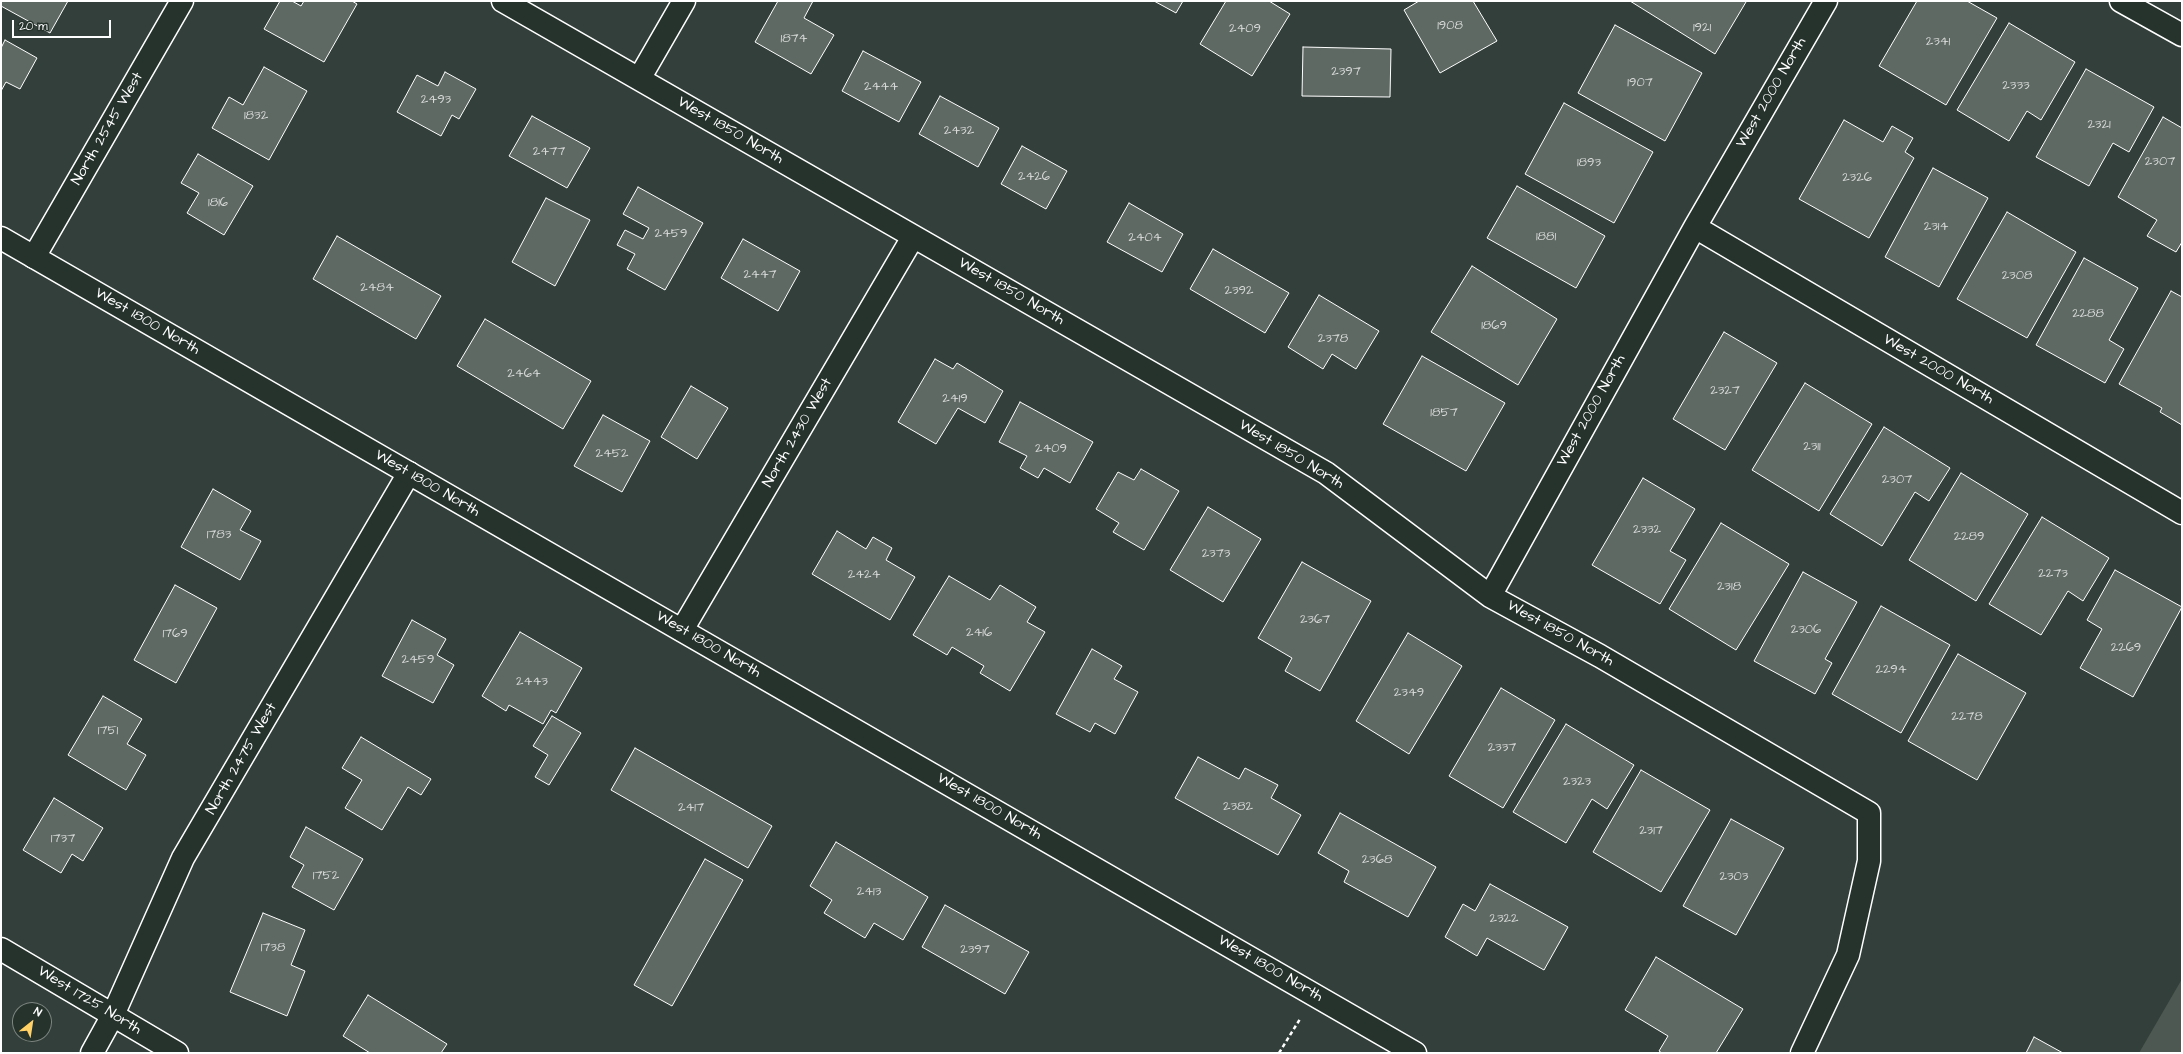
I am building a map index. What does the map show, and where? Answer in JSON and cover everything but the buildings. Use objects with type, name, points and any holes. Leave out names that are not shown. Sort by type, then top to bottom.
[{"type":"street","name":"North 2545 West","points":[[34,257],[182,1]]},
{"type":"street","name":"West 1850 North","points":[[503,1],[1326,473],[1490,596],[1600,656],[1869,813],[1869,861],[1848,955],[1802,1053]]},
{"type":"street","points":[[639,79],[684,1]]},
{"type":"street","name":"West 2000 North","points":[[1490,596],[1695,227],[1826,1]]},
{"type":"street","points":[[2121,1],[2182,35]]},
{"type":"street","name":"West 2000 North","points":[[1695,227],[2182,513]]},
{"type":"street","name":"North 2430 West","points":[[682,630],[913,237]]},
{"type":"street","name":"West 1800 North","points":[[1,238],[1416,1053]]},
{"type":"street","name":"North 2475 West","points":[[92,1053],[113,1015],[183,858],[409,474]]},
{"type":"street","name":"West 1725 North","points":[[1,949],[177,1053]]},
{"type":"path","points":[[1279,1053],[1314,995]]},
{"type":"shaded area","points":[[2182,979],[2182,1053],[2139,1053]]}]
